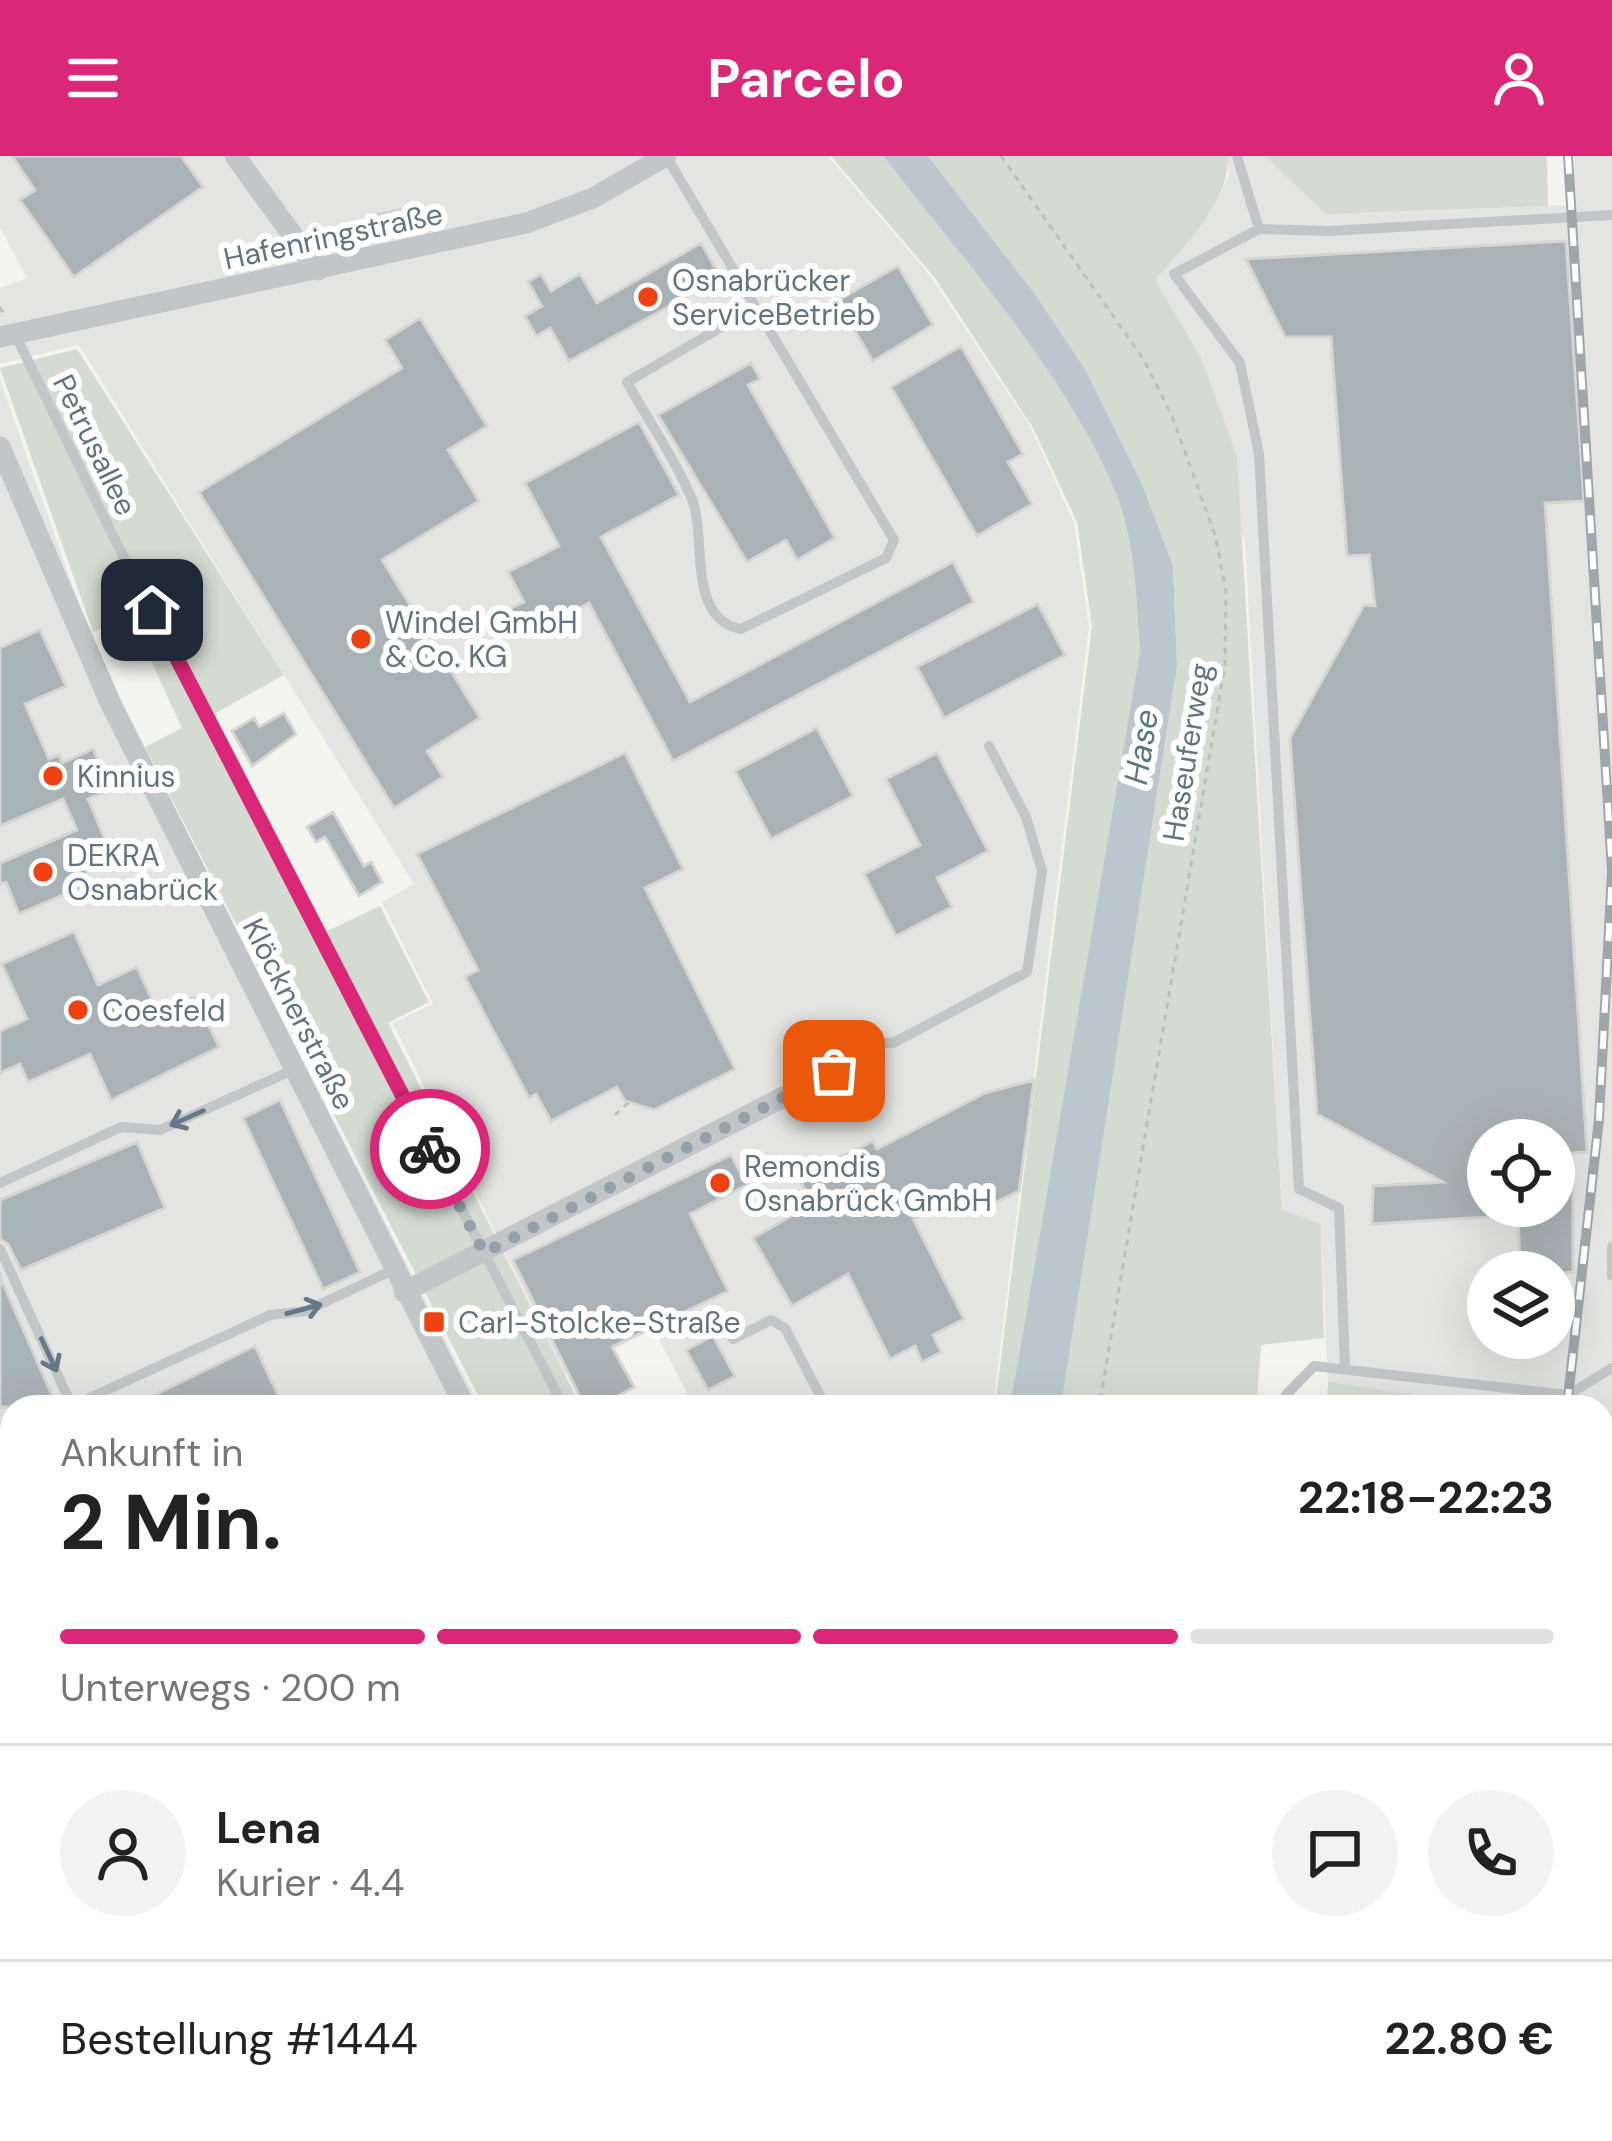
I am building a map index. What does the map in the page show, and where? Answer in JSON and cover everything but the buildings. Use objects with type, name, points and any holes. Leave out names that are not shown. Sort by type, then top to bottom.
[{"type":"street","points":[[235,156],[318,270]]},
{"type":"street","name":"Hafenringstraße","points":[[7,336],[526,223],[593,198],[666,156]]},
{"type":"street","name":"Klöcknerstraße","points":[[0,447],[99,678],[459,1395]]},
{"type":"street","points":[[404,1292],[834,1071],[864,1041]]},
{"type":"lane","points":[[666,156],[756,307],[895,546],[886,558],[741,629],[724,622],[703,587],[694,502],[627,382],[756,307]]},
{"type":"lane","points":[[1237,156],[1259,229]]},
{"type":"lane","points":[[1345,1368],[1339,1208],[1299,1189],[1259,454],[1240,363],[1174,274],[1259,229],[1328,231],[1612,215]]},
{"type":"lane","name":"Petrusallee","points":[[7,336],[559,1395]]},
{"type":"lane","points":[[864,1041],[893,1042],[1027,972],[1042,871],[1026,818],[989,746]]},
{"type":"lane","points":[[0,1184],[121,1127],[160,1130],[293,1070]]},
{"type":"lane","points":[[1612,1247],[1612,1276]]},
{"type":"lane","points":[[0,1249],[67,1395]]},
{"type":"lane","points":[[96,1395],[270,1316],[306,1312],[393,1270]]},
{"type":"lane","points":[[733,1339],[771,1320],[785,1328],[820,1395]]},
{"type":"lane","points":[[1294,1395],[1313,1366],[1534,1395]]},
{"type":"lane","points":[[1583,1395],[1612,1368]]},
{"type":"path","name":"Haseuferweg","points":[[1001,156],[1144,360],[1172,416],[1215,535],[1226,591],[1225,665],[1101,1395]]},
{"type":"path","points":[[615,1114],[629,1102]]},
{"type":"shaded area","points":[[0,156],[828,156],[932,278],[1031,428],[1074,523],[1089,627],[994,1395],[688,1395],[654,1329],[564,1374],[393,1023],[433,1004],[382,902],[414,884],[79,345],[0,364],[0,288],[27,278],[0,228]]},
{"type":"shaded area","points":[[831,156],[883,156],[1040,358],[1114,489],[1131,549],[1136,590],[1140,652],[1012,1395],[996,1395],[1092,626],[1077,522],[1033,428],[935,278]]},
{"type":"shaded area","points":[[928,156],[1228,156],[1213,208],[1155,280],[1201,358],[1237,457],[1282,1210],[1321,1224],[1324,1338],[1261,1345],[1257,1395],[1063,1395],[1177,666],[1173,566],[1142,484],[1085,369],[1035,294]]},
{"type":"shaded area","points":[[1228,156],[1265,156],[1327,214],[1575,205],[1574,156],[1612,156],[1612,1395],[1417,1395],[1328,1382],[1321,1224],[1282,1211],[1245,542],[1155,280],[1212,211],[1228,176]]},
{"type":"shaded area","points":[[1265,156],[1547,156],[1548,206],[1326,214]]},
{"type":"shaded area","points":[[77,349],[284,675],[214,714],[327,931],[380,906],[429,1002],[388,1023],[575,1395],[478,1395],[145,747],[182,728],[131,617],[93,632],[0,368]]},
{"type":"shaded area","points":[[0,380],[90,635],[143,748],[474,1395],[0,1395]]},
{"type":"shaded area","points":[[1328,1382],[1418,1395],[1327,1395]]},
{"type":"water","name":"Hase","points":[[883,156],[928,156],[1035,294],[1085,369],[1142,484],[1173,566],[1177,666],[1063,1395],[1012,1395],[1140,652],[1134,569],[1114,489],[1068,401],[1009,316]]},
{"type":"railway","points":[[1568,156],[1612,871]]},
{"type":"railway","points":[[1568,1395],[1599,1119],[1612,872]]},
{"type":"way so far","points":[[430,1149],[484,1253],[834,1071]]},
{"type":"place","name":"Osnabrücker ServiceBetrieb","points":[[648,297]]},
{"type":"place","name":"Windel GmbH & Co. KG","points":[[361,639]]},
{"type":"place","name":"Kinnius","points":[[53,776]]},
{"type":"place","name":"DEKRA Osnabrück","points":[[43,872]]},
{"type":"place","name":"Coesfeld","points":[[78,1010]]},
{"type":"place","name":"Remondis Osnabrück GmbH","points":[[720,1183]]},
{"type":"place","name":"Carl-Stolcke-Straße","points":[[434,1322]]},
{"type":"route","points":[[152,610],[430,1149]]}]
